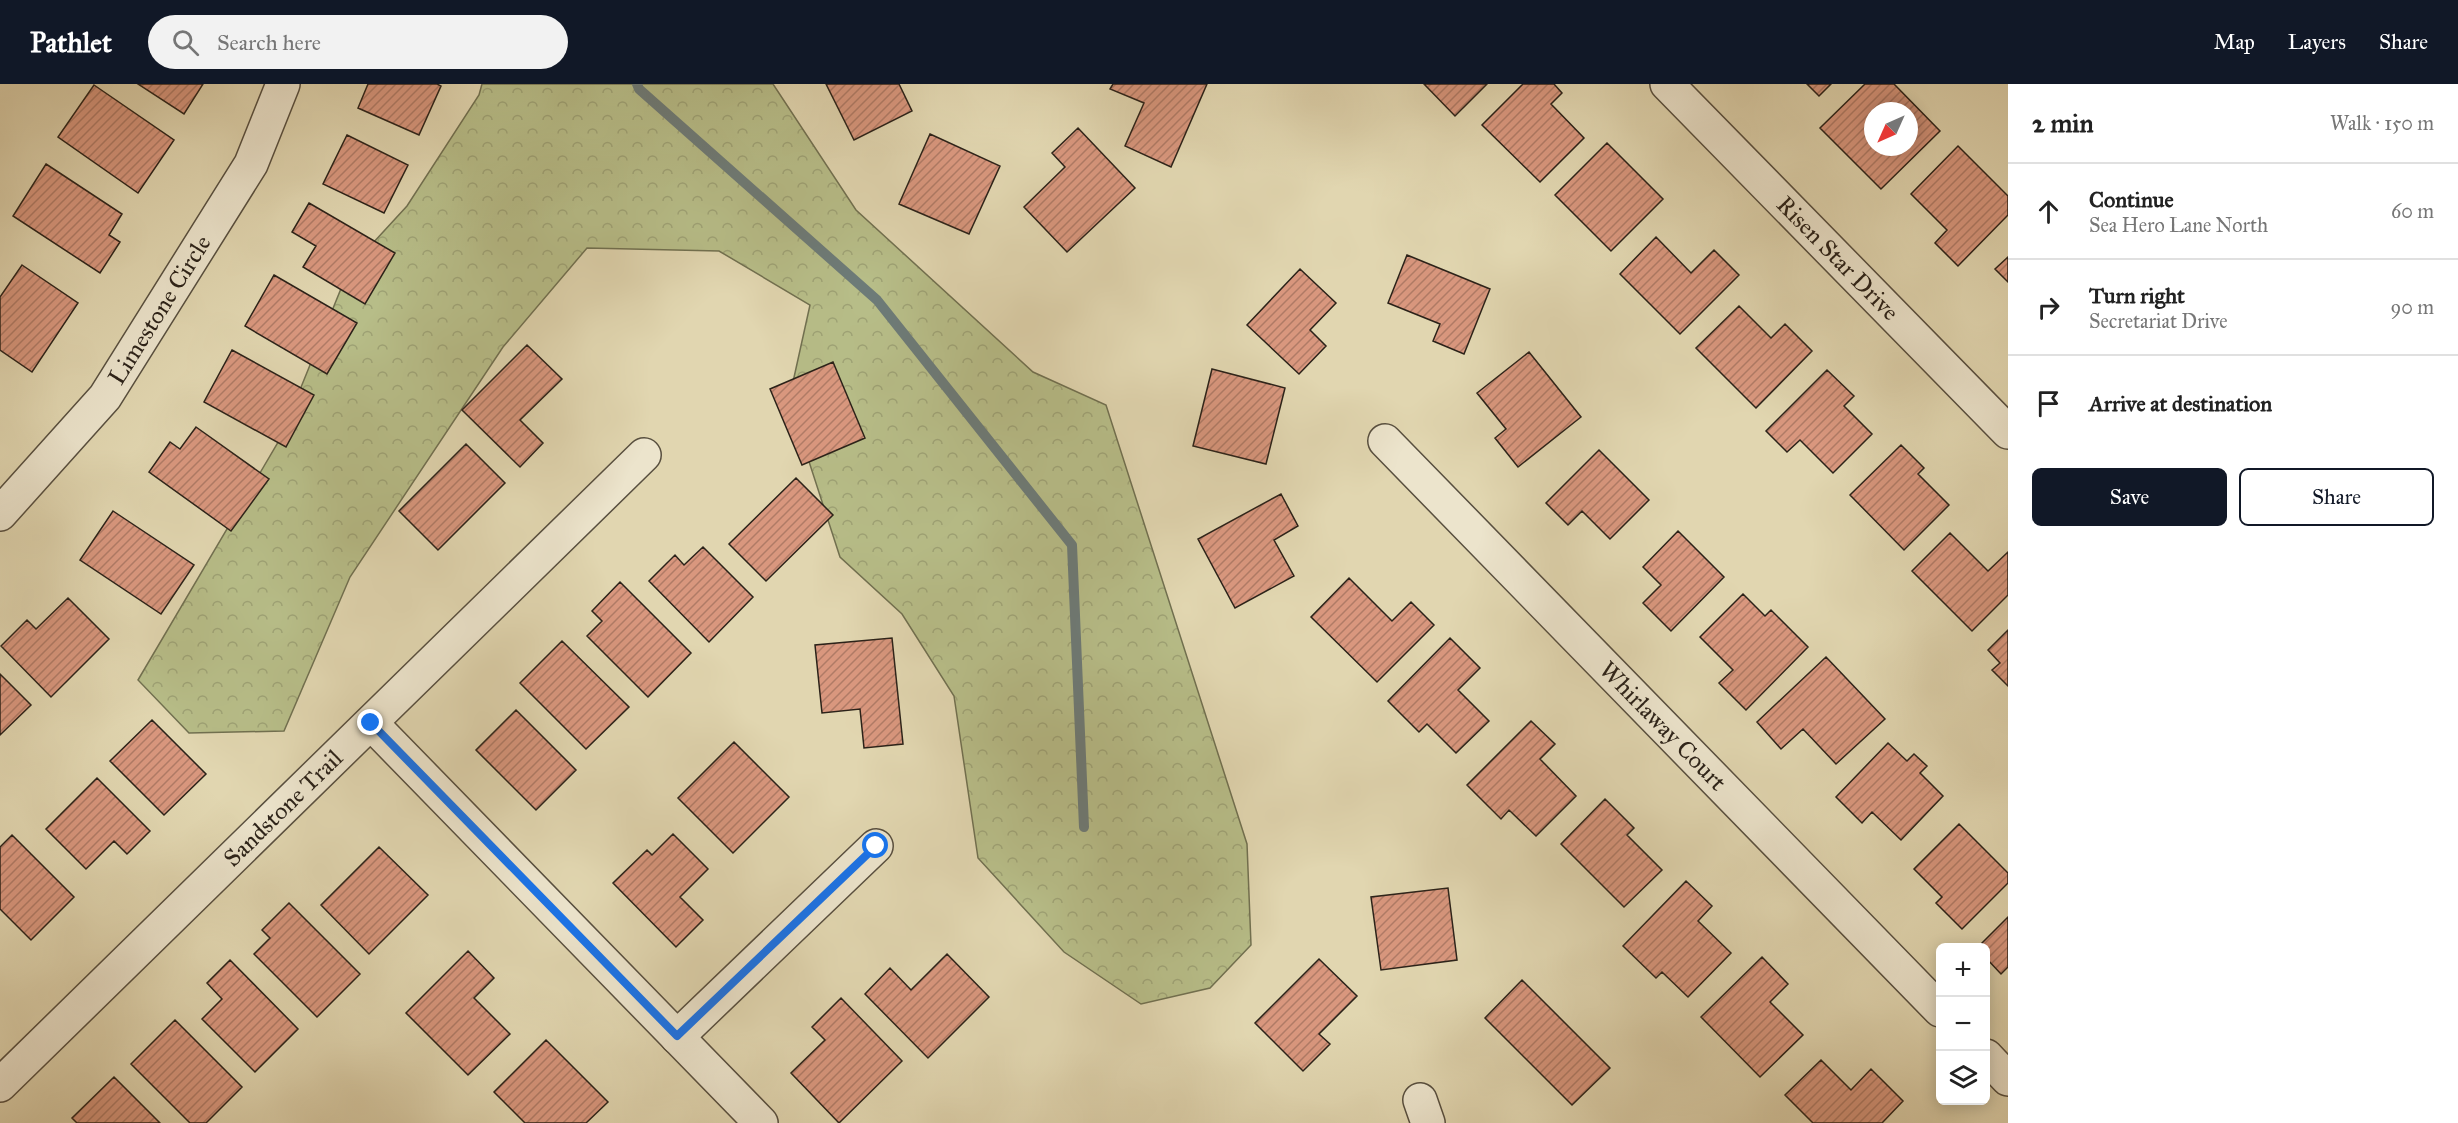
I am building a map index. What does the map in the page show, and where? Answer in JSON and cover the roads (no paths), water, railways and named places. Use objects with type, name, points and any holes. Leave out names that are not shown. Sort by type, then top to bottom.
[{"type":"street","name":"Limestone Circle","points":[[0,514],[105,398],[251,164],[283,84]]},
{"type":"street","name":"Risen Star Drive","points":[[1667,84],[2008,432]]},
{"type":"street","name":"Whirlaway Court","points":[[1385,441],[1936,1005]]},
{"type":"street","name":"Sandstone Trail","points":[[0,1085],[644,455]]},
{"type":"street","points":[[371,723],[761,1123]]},
{"type":"street","points":[[677,1036],[876,846]]},
{"type":"street","points":[[1990,1060],[2008,1079]]},
{"type":"waterway","points":[[637,84],[639,89],[877,300],[1072,545],[1084,827]]}]
